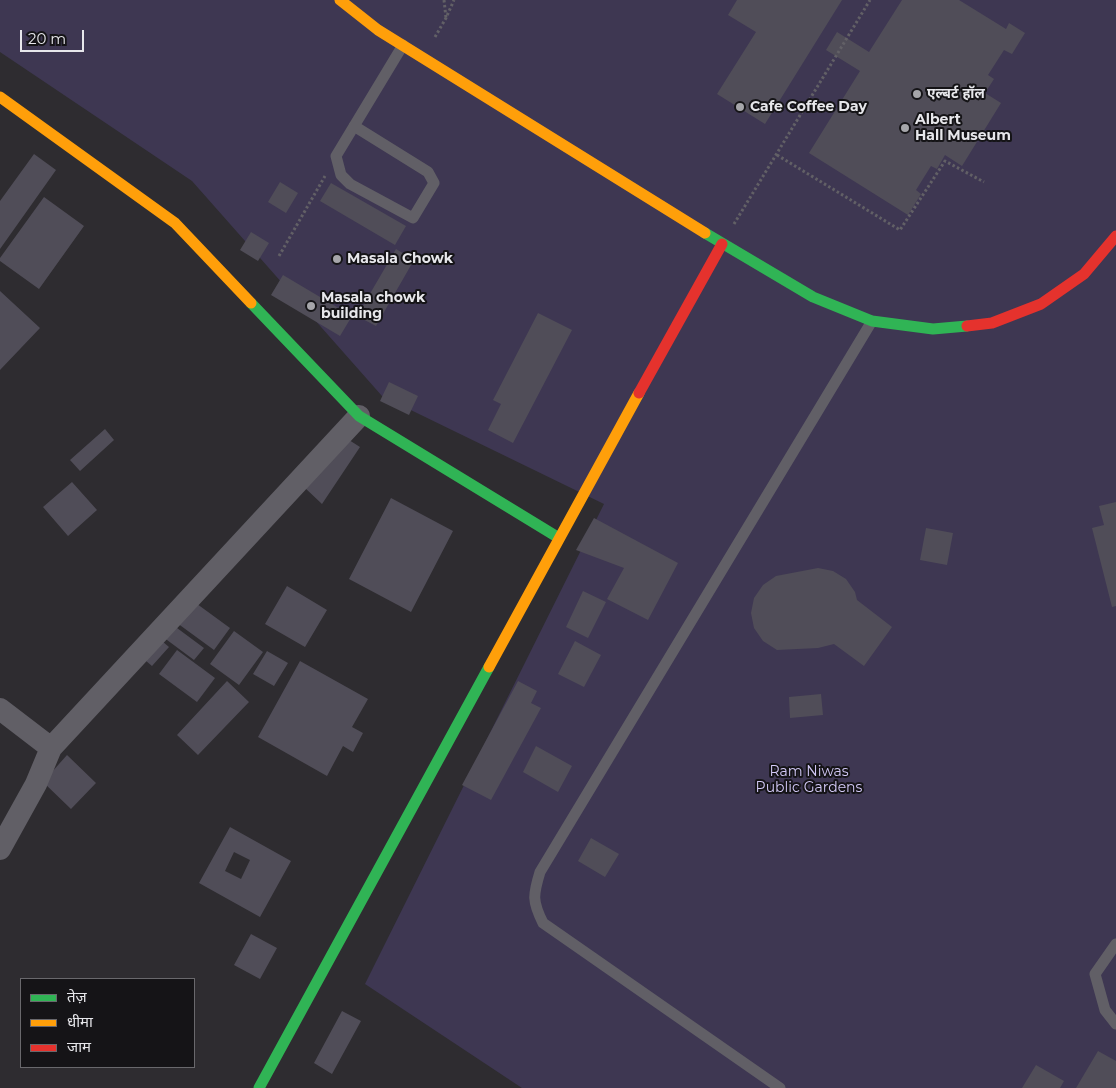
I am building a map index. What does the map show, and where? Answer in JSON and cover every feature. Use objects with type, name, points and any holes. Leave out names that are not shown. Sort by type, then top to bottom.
[{"type":"street","points":[[340,0],[378,30],[403,46],[722,244],[813,297],[872,321],[933,330],[992,323],[1041,304],[1084,274],[1116,236]]},
{"type":"street","points":[[0,97],[175,223],[359,416],[559,538]]},
{"type":"street","points":[[259,1088],[559,538],[722,244]]},
{"type":"street","points":[[0,849],[36,784],[51,748],[359,416]]},
{"type":"street","points":[[0,709],[51,748]]},
{"type":"lane","points":[[354,126],[428,172],[434,183],[413,218],[350,184],[341,175],[336,156],[354,126],[403,46]]},
{"type":"lane","points":[[780,1088],[543,923],[535,908],[534,892],[540,872],[872,321]]},
{"type":"lane","points":[[1116,944],[1095,974],[1105,1010],[1116,1024]]},
{"type":"path","points":[[444,0],[446,18]]},
{"type":"path","points":[[422,58],[446,18],[454,0]]},
{"type":"path","points":[[722,244],[870,0]]},
{"type":"path","points":[[777,154],[900,230],[945,160],[984,182]]},
{"type":"path","points":[[279,256],[336,156]]},
{"type":"green space","name":"Ram Niwas Public Gardens","points":[[0,0],[1116,0],[1116,1088],[522,1088],[365,984],[604,504],[382,396],[192,181],[0,52]]},
{"type":"building","points":[[737,0],[842,0],[765,124],[717,94],[756,32],[728,15]]},
{"type":"building","name":"Albert Hall Museum","points":[[902,0],[959,0],[1006,29],[1009,23],[1025,33],[1012,54],[1004,50],[988,75],[994,79],[985,93],[1001,103],[962,166],[945,155],[937,169],[931,166],[916,190],[921,194],[908,215],[809,153],[860,71],[826,50],[837,32],[869,52]]},
{"type":"building","points":[[34,154],[56,170],[0,249],[0,201]]},
{"type":"building","points":[[280,182],[298,193],[286,213],[268,202]]},
{"type":"building","points":[[331,183],[406,226],[395,245],[320,201]]},
{"type":"building","points":[[44,197],[84,226],[39,289],[0,261],[0,258]]},
{"type":"building","points":[[251,232],[269,243],[258,261],[240,250]]},
{"type":"building","points":[[396,249],[414,260],[376,326],[357,316]]},
{"type":"building","name":"Masala chowk building","points":[[283,275],[352,316],[340,336],[271,295]]},
{"type":"building","points":[[0,291],[40,328],[0,370]]},
{"type":"building","points":[[538,313],[572,330],[513,443],[488,430],[501,404],[493,400]]},
{"type":"building","points":[[389,382],[418,396],[409,415],[380,401]]},
{"type":"building","points":[[105,429],[114,440],[80,471],[70,460]]},
{"type":"building","points":[[349,440],[360,447],[322,504],[304,487]]},
{"type":"building","points":[[72,482],[97,510],[68,536],[43,507]]},
{"type":"building","points":[[391,498],[453,531],[411,612],[349,579]]},
{"type":"building","points":[[1116,502],[1116,606],[1112,607],[1092,528],[1104,525],[1099,506]]},
{"type":"building","points":[[594,518],[678,563],[648,620],[607,599],[624,568],[576,550]]},
{"type":"building","points":[[926,528],[953,533],[947,565],[920,560]]},
{"type":"building","points":[[818,568],[833,571],[846,579],[855,592],[857,600],[892,627],[864,666],[834,644],[818,648],[777,650],[763,641],[754,628],[751,613],[754,598],[763,585],[776,576]]},
{"type":"building","points":[[287,586],[327,610],[305,647],[265,624]]},
{"type":"building","points":[[583,591],[606,602],[588,638],[566,627]]},
{"type":"building","points":[[193,601],[230,628],[214,650],[177,623]]},
{"type":"building","points":[[173,625],[204,648],[194,660],[163,637]]},
{"type":"building","points":[[234,631],[263,652],[239,685],[210,664]]},
{"type":"building","points":[[156,636],[169,647],[152,666],[139,655]]},
{"type":"building","points":[[575,641],[601,655],[584,687],[558,674]]},
{"type":"building","points":[[177,650],[215,678],[197,702],[159,674]]},
{"type":"building","points":[[267,651],[288,663],[274,686],[253,674]]},
{"type":"building","points":[[300,661],[368,699],[352,727],[363,733],[353,752],[343,746],[327,776],[258,737]]},
{"type":"building","points":[[227,681],[249,702],[198,755],[177,735]]},
{"type":"building","points":[[518,681],[537,691],[531,703],[541,708],[491,800],[462,785]]},
{"type":"building","points":[[821,694],[823,715],[790,718],[789,697]]},
{"type":"building","points":[[536,746],[572,766],[558,792],[523,772]]},
{"type":"building","points":[[67,755],[96,783],[71,809],[43,782]]},
{"type":"building","points":[[230,827],[291,861],[260,917],[199,883]],"holes":[[[234,852],[250,860],[241,879],[225,871]]]},
{"type":"building","points":[[591,838],[619,854],[605,877],[578,861]]},
{"type":"building","points":[[251,934],[277,948],[260,979],[234,965]]},
{"type":"building","points":[[342,1011],[361,1021],[332,1074],[314,1063]]},
{"type":"building","points":[[1098,1051],[1116,1061],[1116,1088],[1076,1088]]},
{"type":"building","points":[[1036,1065],[1064,1081],[1060,1088],[1022,1088]]},
{"type":"traffic: fast","points":[[705,233],[813,297],[872,321],[933,329],[967,326]]},
{"type":"traffic: fast","points":[[251,303],[359,416],[559,538]]},
{"type":"traffic: fast","points":[[259,1088],[489,667]]},
{"type":"traffic: slow","points":[[340,0],[378,30],[705,233]]},
{"type":"traffic: slow","points":[[0,97],[175,223],[251,303]]},
{"type":"traffic: slow","points":[[489,667],[639,393]]},
{"type":"traffic: jam","points":[[967,326],[992,323],[1041,304],[1084,274],[1116,236]]},
{"type":"traffic: jam","points":[[639,393],[722,244]]},
{"type":"place","name":"एल्बर्ट हॉल","points":[[917,94]]},
{"type":"place","name":"Cafe Coffee Day","points":[[740,107]]},
{"type":"place","name":"Albert Hall Museum","points":[[905,128]]},
{"type":"place","name":"Masala Chowk","points":[[337,259]]},
{"type":"place","name":"Masala chowk building","points":[[311,306]]}]
